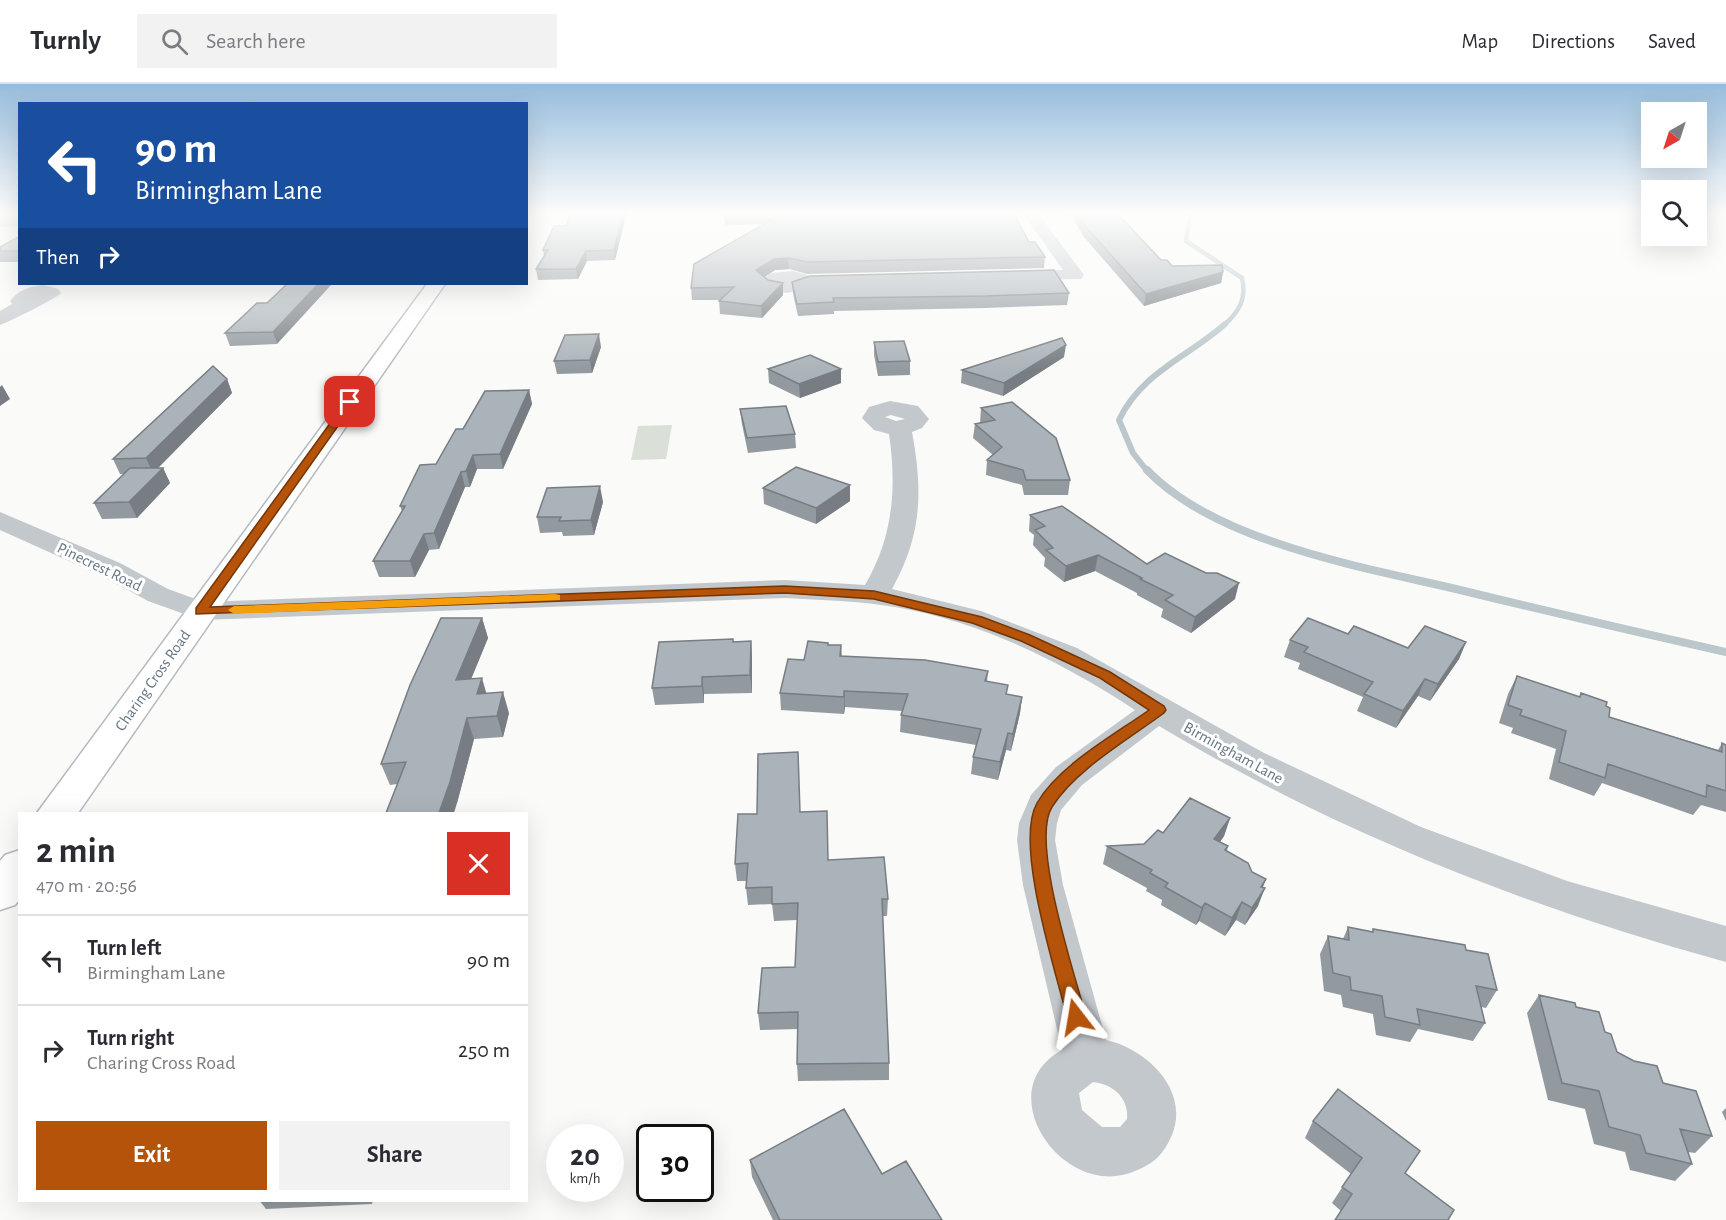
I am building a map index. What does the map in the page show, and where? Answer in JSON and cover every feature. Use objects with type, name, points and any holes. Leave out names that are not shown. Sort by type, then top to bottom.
[{"type":"main road","name":"Charing Cross Road","points":[[58,812],[435,285]]},
{"type":"main road","points":[[0,893],[18,869]]},
{"type":"street","points":[[994,276],[1075,275],[1068,265]]},
{"type":"street","points":[[0,319],[23,305]]},
{"type":"street","points":[[874,595],[892,561],[907,513],[907,468],[900,428]]},
{"type":"street","name":"Pinecrest Road","points":[[0,519],[110,569],[158,595],[201,611]]},
{"type":"street","name":"Birmingham Lane","points":[[201,611],[785,589],[874,595],[977,620],[1026,638],[1105,675],[1159,710],[1294,784],[1384,828],[1532,886],[1615,913],[1726,944]]},
{"type":"street","points":[[1088,1060],[1043,885],[1036,840],[1038,823],[1044,805],[1069,776],[1159,710]]},
{"type":"shaded area","points":[[672,425],[666,459],[631,460],[638,426]]},
{"type":"building","points":[[539,265],[578,265],[576,269],[536,269]]},
{"type":"building","points":[[694,265],[764,265],[756,270],[768,280],[783,283],[761,306],[719,301],[734,287],[691,288]]},
{"type":"building","points":[[1120,265],[1222,265],[1223,272],[1146,294]]},
{"type":"building","points":[[1054,270],[1069,293],[833,298],[834,302],[797,304],[792,282],[810,276]]},
{"type":"building","points":[[286,285],[317,285],[273,332],[225,333],[257,303],[267,303]]},
{"type":"building","points":[[599,334],[590,360],[554,361],[565,335]]},
{"type":"building","points":[[1062,338],[1066,345],[1004,383],[962,370]]},
{"type":"building","points":[[904,341],[910,361],[878,362],[874,342]]},
{"type":"building","points":[[810,355],[841,369],[799,384],[768,369]]},
{"type":"building","points":[[213,366],[227,379],[146,458],[113,459]]},
{"type":"building","points":[[529,390],[500,454],[473,455],[466,471],[461,472],[434,533],[424,534],[410,561],[373,561],[405,506],[400,506],[420,465],[436,464],[456,429],[463,429],[485,391]]},
{"type":"building","points":[[1012,402],[1056,438],[1070,480],[1026,480],[1023,470],[987,460],[1002,447],[975,424],[995,420],[981,408]]},
{"type":"building","points":[[786,406],[795,434],[747,438],[740,409]]},
{"type":"building","points":[[796,467],[850,485],[816,508],[763,488]]},
{"type":"building","points":[[130,468],[163,468],[129,502],[94,503]]},
{"type":"building","points":[[600,486],[591,520],[559,521],[561,517],[537,517],[547,488]]},
{"type":"building","points":[[1062,506],[1147,564],[1165,553],[1206,573],[1217,573],[1239,583],[1195,617],[1165,600],[1173,595],[1098,555],[1066,566],[1046,550],[1053,548],[1035,530],[1045,526],[1030,515]]},
{"type":"building","points":[[441,618],[482,618],[456,680],[482,678],[477,694],[503,692],[497,716],[467,718],[439,812],[386,812],[406,762],[381,764],[410,685]]},
{"type":"building","points":[[1308,618],[1348,634],[1354,626],[1408,648],[1425,626],[1466,642],[1438,684],[1425,679],[1403,711],[1364,694],[1373,682],[1304,652],[1308,647],[1290,640]]},
{"type":"building","points":[[733,639],[733,642],[751,641],[750,675],[702,677],[702,686],[652,688],[659,642]]},
{"type":"building","points":[[808,641],[841,645],[840,656],[925,660],[988,671],[985,681],[1008,685],[1006,694],[1022,697],[1013,734],[1008,733],[1000,762],[973,757],[981,729],[901,715],[908,694],[844,691],[844,697],[780,693],[788,659],[804,660]]},
{"type":"building","points":[[1517,676],[1580,697],[1581,693],[1607,702],[1606,706],[1610,708],[1609,717],[1722,752],[1722,743],[1726,745],[1726,791],[1707,785],[1706,797],[1608,764],[1605,778],[1559,762],[1566,731],[1520,715],[1522,710],[1508,705]]},
{"type":"building","points":[[798,752],[800,812],[827,811],[828,860],[884,857],[888,899],[882,899],[889,1063],[797,1064],[798,1012],[758,1013],[762,968],[795,967],[798,903],[772,904],[772,887],[746,888],[748,863],[735,864],[738,814],[757,814],[758,754]]},
{"type":"building","points":[[1190,798],[1230,818],[1214,839],[1228,846],[1225,850],[1248,863],[1252,872],[1266,879],[1261,887],[1265,888],[1252,908],[1242,902],[1232,918],[1205,903],[1202,908],[1165,887],[1168,883],[1150,873],[1152,870],[1107,846],[1144,844],[1158,830],[1163,833]]},
{"type":"building","points":[[1348,927],[1373,932],[1373,929],[1465,945],[1466,950],[1488,954],[1497,990],[1476,986],[1485,1023],[1417,1009],[1420,1025],[1385,1017],[1382,996],[1351,990],[1350,977],[1333,973],[1328,936],[1349,940]]},
{"type":"building","points":[[1539,995],[1575,1003],[1576,1007],[1599,1012],[1605,1032],[1611,1034],[1617,1052],[1634,1061],[1657,1066],[1663,1083],[1696,1091],[1712,1136],[1680,1129],[1692,1164],[1646,1153],[1640,1135],[1609,1127],[1599,1091],[1562,1083]]},
{"type":"building","points":[[1338,1089],[1420,1151],[1405,1173],[1454,1210],[1448,1220],[1335,1220],[1352,1194],[1342,1187],[1362,1158],[1313,1121]]},
{"type":"building","points":[[844,1109],[882,1174],[906,1161],[942,1220],[780,1220],[750,1160]]},
{"type":"waterway","points":[[1222,265],[1242,278],[1243,286],[1240,305],[1225,324]]},
{"type":"waterway","points":[[1148,472],[1133,453],[1119,420],[1140,389],[1153,377],[1225,324]]},
{"type":"waterway","points":[[1147,470],[1176,495],[1211,516],[1292,548],[1335,561],[1726,652]]},
{"type":"slow traffic","points":[[234,610],[555,597]]},
{"type":"route","points":[[350,402],[201,611],[785,589],[874,595],[977,620],[1026,638],[1105,675],[1159,710],[1069,776],[1044,805],[1038,823],[1036,840],[1038,862],[1076,1017]]}]
